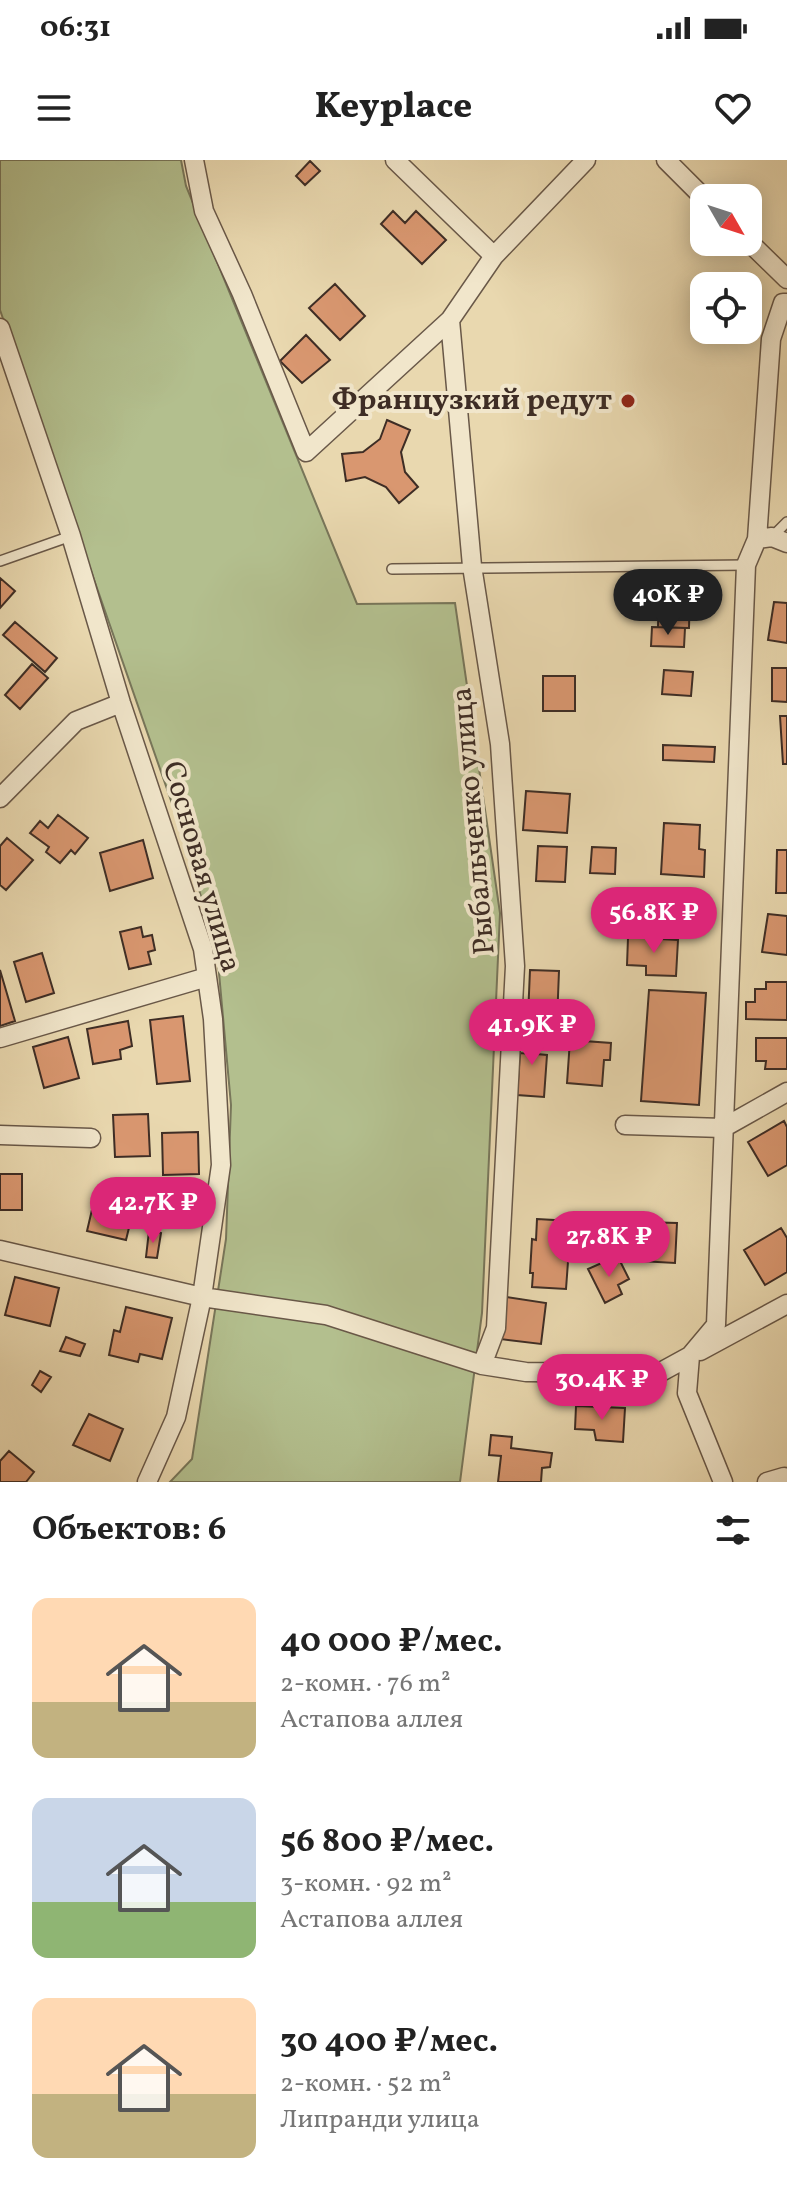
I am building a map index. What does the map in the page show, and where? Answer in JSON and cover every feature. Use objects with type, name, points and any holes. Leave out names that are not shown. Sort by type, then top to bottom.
[{"type":"street","points":[[194,160],[204,211],[242,294],[306,452],[450,320],[494,256],[586,160]]},
{"type":"street","points":[[395,160],[494,256]]},
{"type":"street","points":[[666,160],[690,184]]},
{"type":"street","points":[[762,255],[787,279]]},
{"type":"street","points":[[723,1482],[687,1393],[690,1356],[716,1325],[746,565],[772,540],[771,339],[783,303],[787,303]]},
{"type":"street","name":"Рыбальченко улица","points":[[450,320],[472,566],[500,744],[515,966],[496,1328],[482,1365]]},
{"type":"street","name":"Сосновая улица","points":[[0,328],[71,536],[121,703],[198,934],[213,1019],[221,1165],[202,1297],[176,1417],[147,1482]]},
{"type":"street","points":[[0,798],[76,721],[121,703]]},
{"type":"street","points":[[0,1038],[207,977]]},
{"type":"street","points":[[625,1125],[723,1128],[787,1092]]},
{"type":"street","points":[[0,1135],[91,1138]]},
{"type":"street","points":[[0,1250],[202,1297],[326,1315],[482,1365],[526,1372],[659,1373],[787,1304]]},
{"type":"street","points":[[767,1482],[784,1477],[787,1480]]},
{"type":"lane","points":[[772,540],[787,522]]},
{"type":"lane","points":[[0,561],[71,536]]},
{"type":"lane","points":[[392,569],[746,565]]},
{"type":"green space","points":[[0,160],[181,160],[186,186],[357,604],[455,603],[500,913],[482,1313],[460,1482],[170,1482],[192,1459],[226,1239],[231,1105],[217,951],[182,832],[0,310]]},
{"type":"building","points":[[310,161],[320,171],[305,185],[296,176]]},
{"type":"building","points":[[393,211],[405,223],[416,211],[446,240],[422,264],[381,224]]},
{"type":"building","points":[[335,284],[365,316],[340,340],[309,308]]},
{"type":"building","points":[[306,335],[330,360],[302,383],[280,361]]},
{"type":"building","points":[[387,420],[410,430],[401,452],[405,472],[418,487],[399,503],[386,487],[365,477],[346,481],[342,454],[363,452],[380,439]]},
{"type":"building","points":[[0,578],[15,591],[0,608]]},
{"type":"building","points":[[659,587],[690,588],[689,628],[658,627]]},
{"type":"building","points":[[774,602],[787,603],[787,643],[768,640]]},
{"type":"building","points":[[15,622],[57,658],[45,672],[3,635]]},
{"type":"building","points":[[652,627],[685,628],[684,647],[651,646]]},
{"type":"building","points":[[32,664],[48,678],[20,709],[5,695]]},
{"type":"building","points":[[772,668],[787,668],[787,702],[772,701]]},
{"type":"building","points":[[664,670],[693,672],[691,696],[662,694]]},
{"type":"building","points":[[543,676],[575,676],[575,711],[543,711]]},
{"type":"building","points":[[780,716],[787,716],[787,764],[783,764]]},
{"type":"building","points":[[663,745],[715,747],[714,762],[663,760]]},
{"type":"building","points":[[526,791],[570,794],[567,833],[523,830]]},
{"type":"building","points":[[58,815],[88,838],[75,854],[71,850],[60,863],[46,852],[49,847],[30,833],[40,821],[48,828]]},
{"type":"building","points":[[664,823],[700,825],[699,849],[705,850],[704,877],[661,874]]},
{"type":"building","points":[[7,838],[33,860],[6,890],[0,885],[0,846]]},
{"type":"building","points":[[143,840],[153,878],[110,891],[100,853]]},
{"type":"building","points":[[538,846],[567,847],[565,882],[536,881]]},
{"type":"building","points":[[592,847],[616,848],[615,874],[590,873]]},
{"type":"building","points":[[777,850],[787,850],[787,893],[776,893]]},
{"type":"building","points":[[768,914],[787,916],[787,955],[762,952]]},
{"type":"building","points":[[141,927],[143,937],[152,935],[155,950],[148,952],[151,964],[129,969],[120,932]]},
{"type":"building","points":[[646,933],[661,934],[661,939],[678,940],[676,976],[646,975],[646,966],[627,965],[628,938],[645,938]]},
{"type":"building","points":[[42,953],[54,993],[26,1002],[14,962]]},
{"type":"building","points":[[0,970],[15,1021],[0,1026]]},
{"type":"building","points":[[530,970],[559,971],[557,1022],[534,1022],[534,1017],[528,1017]]},
{"type":"building","points":[[766,982],[787,982],[787,1020],[746,1019],[746,1002],[755,1002],[755,989],[766,989]]},
{"type":"building","points":[[649,990],[706,993],[699,1105],[641,1101]]},
{"type":"building","points":[[183,1016],[190,1081],[157,1084],[150,1020]]},
{"type":"building","points":[[128,1021],[132,1046],[120,1050],[121,1059],[93,1064],[87,1029]]},
{"type":"building","points":[[523,1032],[545,1033],[544,1049],[537,1049],[537,1054],[547,1055],[544,1097],[517,1095],[520,1053],[531,1054],[531,1048],[522,1048]]},
{"type":"building","points":[[68,1037],[79,1078],[44,1088],[33,1047]]},
{"type":"building","points":[[756,1038],[787,1038],[787,1069],[765,1069],[766,1061],[756,1061]]},
{"type":"building","points":[[570,1040],[611,1043],[610,1060],[604,1060],[602,1086],[567,1083]]},
{"type":"building","points":[[148,1114],[150,1156],[115,1157],[113,1115]]},
{"type":"building","points":[[784,1121],[787,1127],[787,1165],[768,1176],[748,1142]]},
{"type":"building","points":[[198,1132],[199,1174],[163,1175],[162,1133]]},
{"type":"building","points":[[0,1174],[22,1174],[22,1210],[0,1210]]},
{"type":"building","points":[[95,1197],[134,1207],[126,1240],[87,1231]]},
{"type":"building","points":[[537,1219],[571,1221],[566,1289],[532,1287],[532,1239],[536,1240]]},
{"type":"building","points":[[641,1222],[677,1223],[675,1263],[640,1261]]},
{"type":"building","points":[[781,1228],[787,1238],[787,1272],[765,1285],[744,1250]]},
{"type":"building","points":[[149,1231],[161,1233],[157,1258],[146,1257]]},
{"type":"building","points":[[619,1259],[629,1279],[618,1285],[622,1294],[605,1303],[588,1269]]},
{"type":"building","points":[[15,1277],[59,1288],[50,1326],[5,1315]]},
{"type":"building","points":[[506,1297],[546,1303],[541,1344],[500,1339]]},
{"type":"building","points":[[126,1307],[172,1318],[162,1359],[140,1354],[138,1362],[109,1355],[114,1330],[120,1332]]},
{"type":"building","points":[[66,1337],[85,1344],[80,1356],[60,1351]]},
{"type":"building","points":[[40,1371],[51,1377],[41,1392],[32,1385]]},
{"type":"building","points":[[576,1406],[625,1408],[623,1442],[596,1440],[594,1430],[575,1429]]},
{"type":"building","points":[[89,1414],[123,1429],[110,1461],[73,1445]]},
{"type":"building","points":[[491,1435],[512,1437],[511,1448],[552,1453],[550,1467],[542,1468],[541,1482],[498,1482],[501,1456],[489,1455]]},
{"type":"building","points":[[9,1451],[34,1472],[26,1482],[0,1482],[0,1461]]},
{"type":"place","name":"Французкий редут","points":[[628,401]]}]
